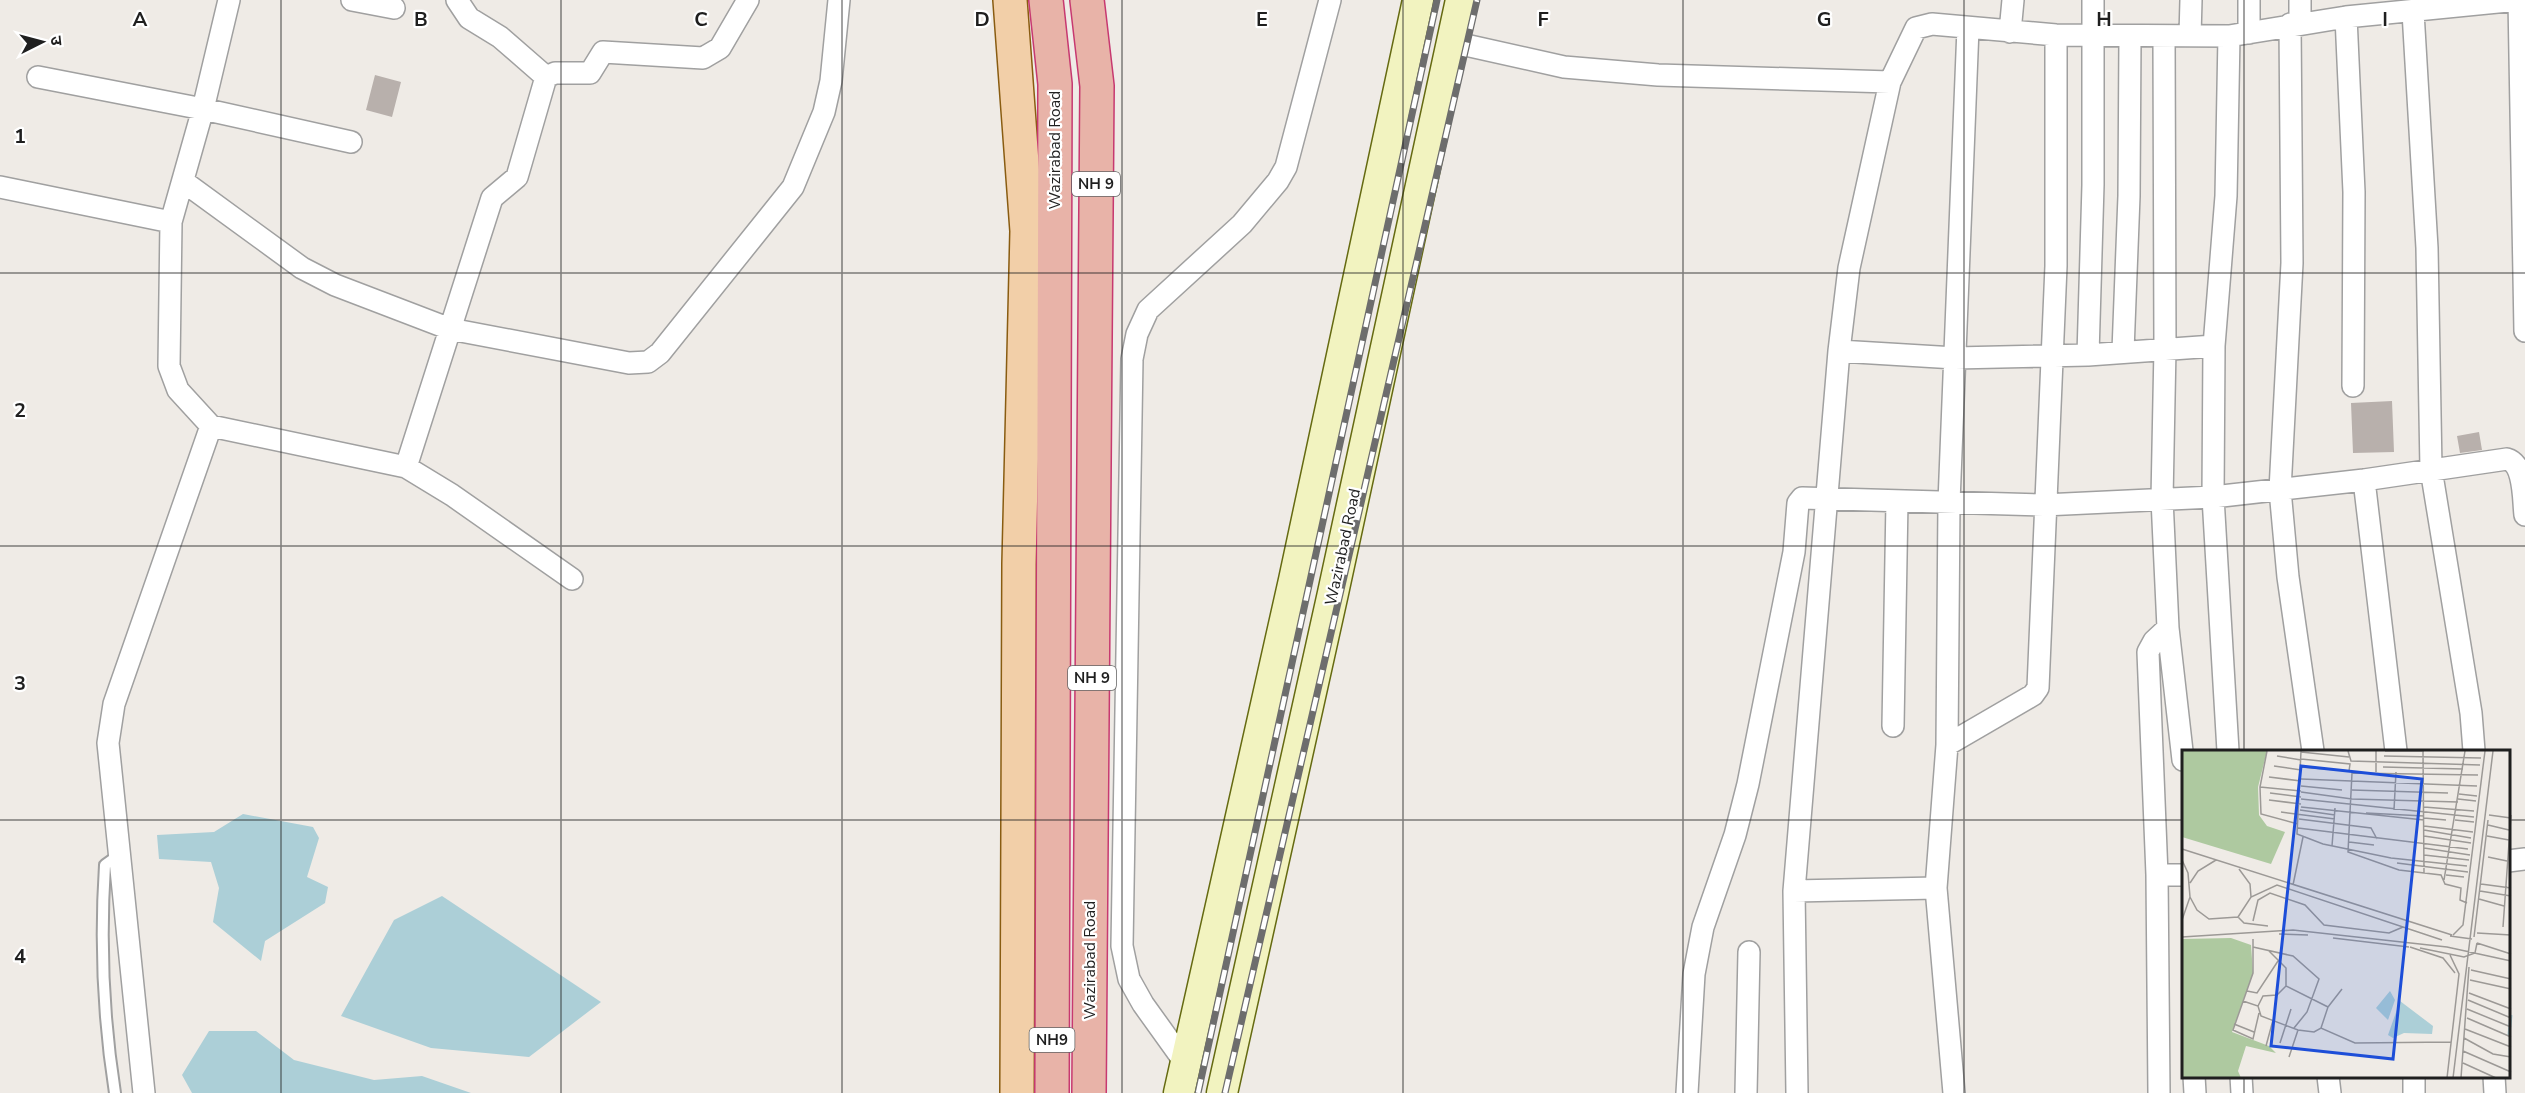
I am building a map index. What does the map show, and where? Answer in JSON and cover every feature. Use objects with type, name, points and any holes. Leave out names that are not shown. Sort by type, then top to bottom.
[{"type":"highway","name":"Wazirabad Road","points":[[1046,0],[1055,84],[1052,1093]]},
{"type":"highway","name":"Wazirabad Road","points":[[1087,0],[1097,86],[1089,1093]]},
{"type":"main road","points":[[1010,0],[1027,231],[1019,564],[1017,1093]]},
{"type":"main road","points":[[1179,1093],[1296,568],[1418,0]]},
{"type":"main road","name":"Wazirabad Road","points":[[1222,1093],[1461,0]]},
{"type":"street","points":[[229,0],[184,182],[171,222],[169,366],[178,390],[211,426],[406,467],[452,495],[572,579]]},
{"type":"street","points":[[352,0],[394,8]]},
{"type":"street","points":[[457,0],[469,18],[500,37],[546,77]]},
{"type":"street","points":[[406,467],[492,198],[517,177],[546,77],[555,73],[590,73],[603,51],[703,58],[720,48],[748,0]]},
{"type":"street","points":[[184,182],[318,278],[450,329],[629,363],[648,362],[660,353],[793,187],[825,112],[831,81],[839,0]]},
{"type":"street","points":[[1186,1064],[1143,1004],[1129,979],[1122,946],[1132,359],[1137,334],[1148,310],[1242,224],[1278,182],[1286,167],[1330,0]]},
{"type":"street","points":[[2010,32],[2013,0]]},
{"type":"street","points":[[2088,355],[2093,185],[2093,0]]},
{"type":"street","points":[[2190,36],[2191,0]]},
{"type":"street","points":[[2228,750],[2213,497],[2214,346],[2239,34],[2249,0]]},
{"type":"street","points":[[2300,0],[2295,23],[2292,263],[2280,490],[2288,577],[2313,750]]},
{"type":"street","points":[[1797,1093],[1794,891],[1839,351],[1849,268],[1890,82],[1916,28],[1932,24],[2010,32],[2130,37],[2239,34],[2295,23],[2400,8],[2519,0],[2525,331]]},
{"type":"street","points":[[2400,8],[2427,248],[2431,469],[2471,713],[2474,750]]},
{"type":"street","points":[[2346,16],[2354,192],[2353,386]]},
{"type":"street","points":[[1954,1093],[1936,888],[1947,745],[1949,502],[1968,28]]},
{"type":"street","points":[[1947,745],[2033,695],[2038,688],[2050,356],[2056,267],[2056,35]]},
{"type":"street","points":[[2164,36],[2165,348],[2162,499],[2168,628],[2182,751]]},
{"type":"street","points":[[2123,351],[2129,196],[2130,37]]},
{"type":"street","points":[[1452,42],[1564,67],[1658,75],[1890,82]]},
{"type":"street","points":[[38,77],[203,109],[351,142]]},
{"type":"street","points":[[0,187],[171,222]]},
{"type":"street","points":[[1839,351],[1954,358],[2088,355],[2214,346]]},
{"type":"street","points":[[144,1093],[108,743],[114,704],[211,426]]},
{"type":"street","points":[[1688,1093],[1694,974],[1703,927],[1736,835],[1746,793],[1794,552],[1798,503],[1804,498],[2044,505],[2213,497],[2364,480],[2507,459],[2514,461],[2519,468],[2525,515]]},
{"type":"street","points":[[2364,480],[2396,750]]},
{"type":"street","points":[[1893,726],[1897,501]]},
{"type":"street","points":[[2159,1093],[2157,875],[2148,652],[2154,641],[2168,628]]},
{"type":"street","points":[[2510,861],[2525,859]]},
{"type":"street","points":[[2157,875],[2182,875]]},
{"type":"street","points":[[1794,891],[1936,888]]},
{"type":"street","points":[[1746,1093],[1749,952]]},
{"type":"street","points":[[2194,1078],[2195,1093]]},
{"type":"street","points":[[2241,1078],[2242,1093]]},
{"type":"street","points":[[2328,1078],[2330,1093]]},
{"type":"street","points":[[2494,1078],[2495,1093]]},
{"type":"lane","points":[[115,1093],[104,1015],[101,931],[105,865],[119,855]]},
{"type":"water","points":[[243,814],[313,827],[319,838],[307,877],[328,887],[325,903],[265,941],[261,961],[213,922],[219,888],[211,862],[159,859],[157,835],[214,832]]},
{"type":"water","points":[[442,896],[601,1002],[529,1057],[431,1048],[341,1016],[394,920]]},
{"type":"water","points":[[209,1031],[256,1031],[294,1060],[374,1080],[422,1076],[471,1093],[192,1093],[182,1075]]},
{"type":"building","points":[[375,75],[401,82],[392,117],[366,110]]},
{"type":"building","points":[[2392,401],[2394,452],[2353,453],[2351,403]]},
{"type":"building","points":[[2479,432],[2482,450],[2460,453],[2457,436]]},
{"type":"railway","points":[[1198,1093],[1437,0]]},
{"type":"railway","points":[[1225,1093],[1477,0]]}]
